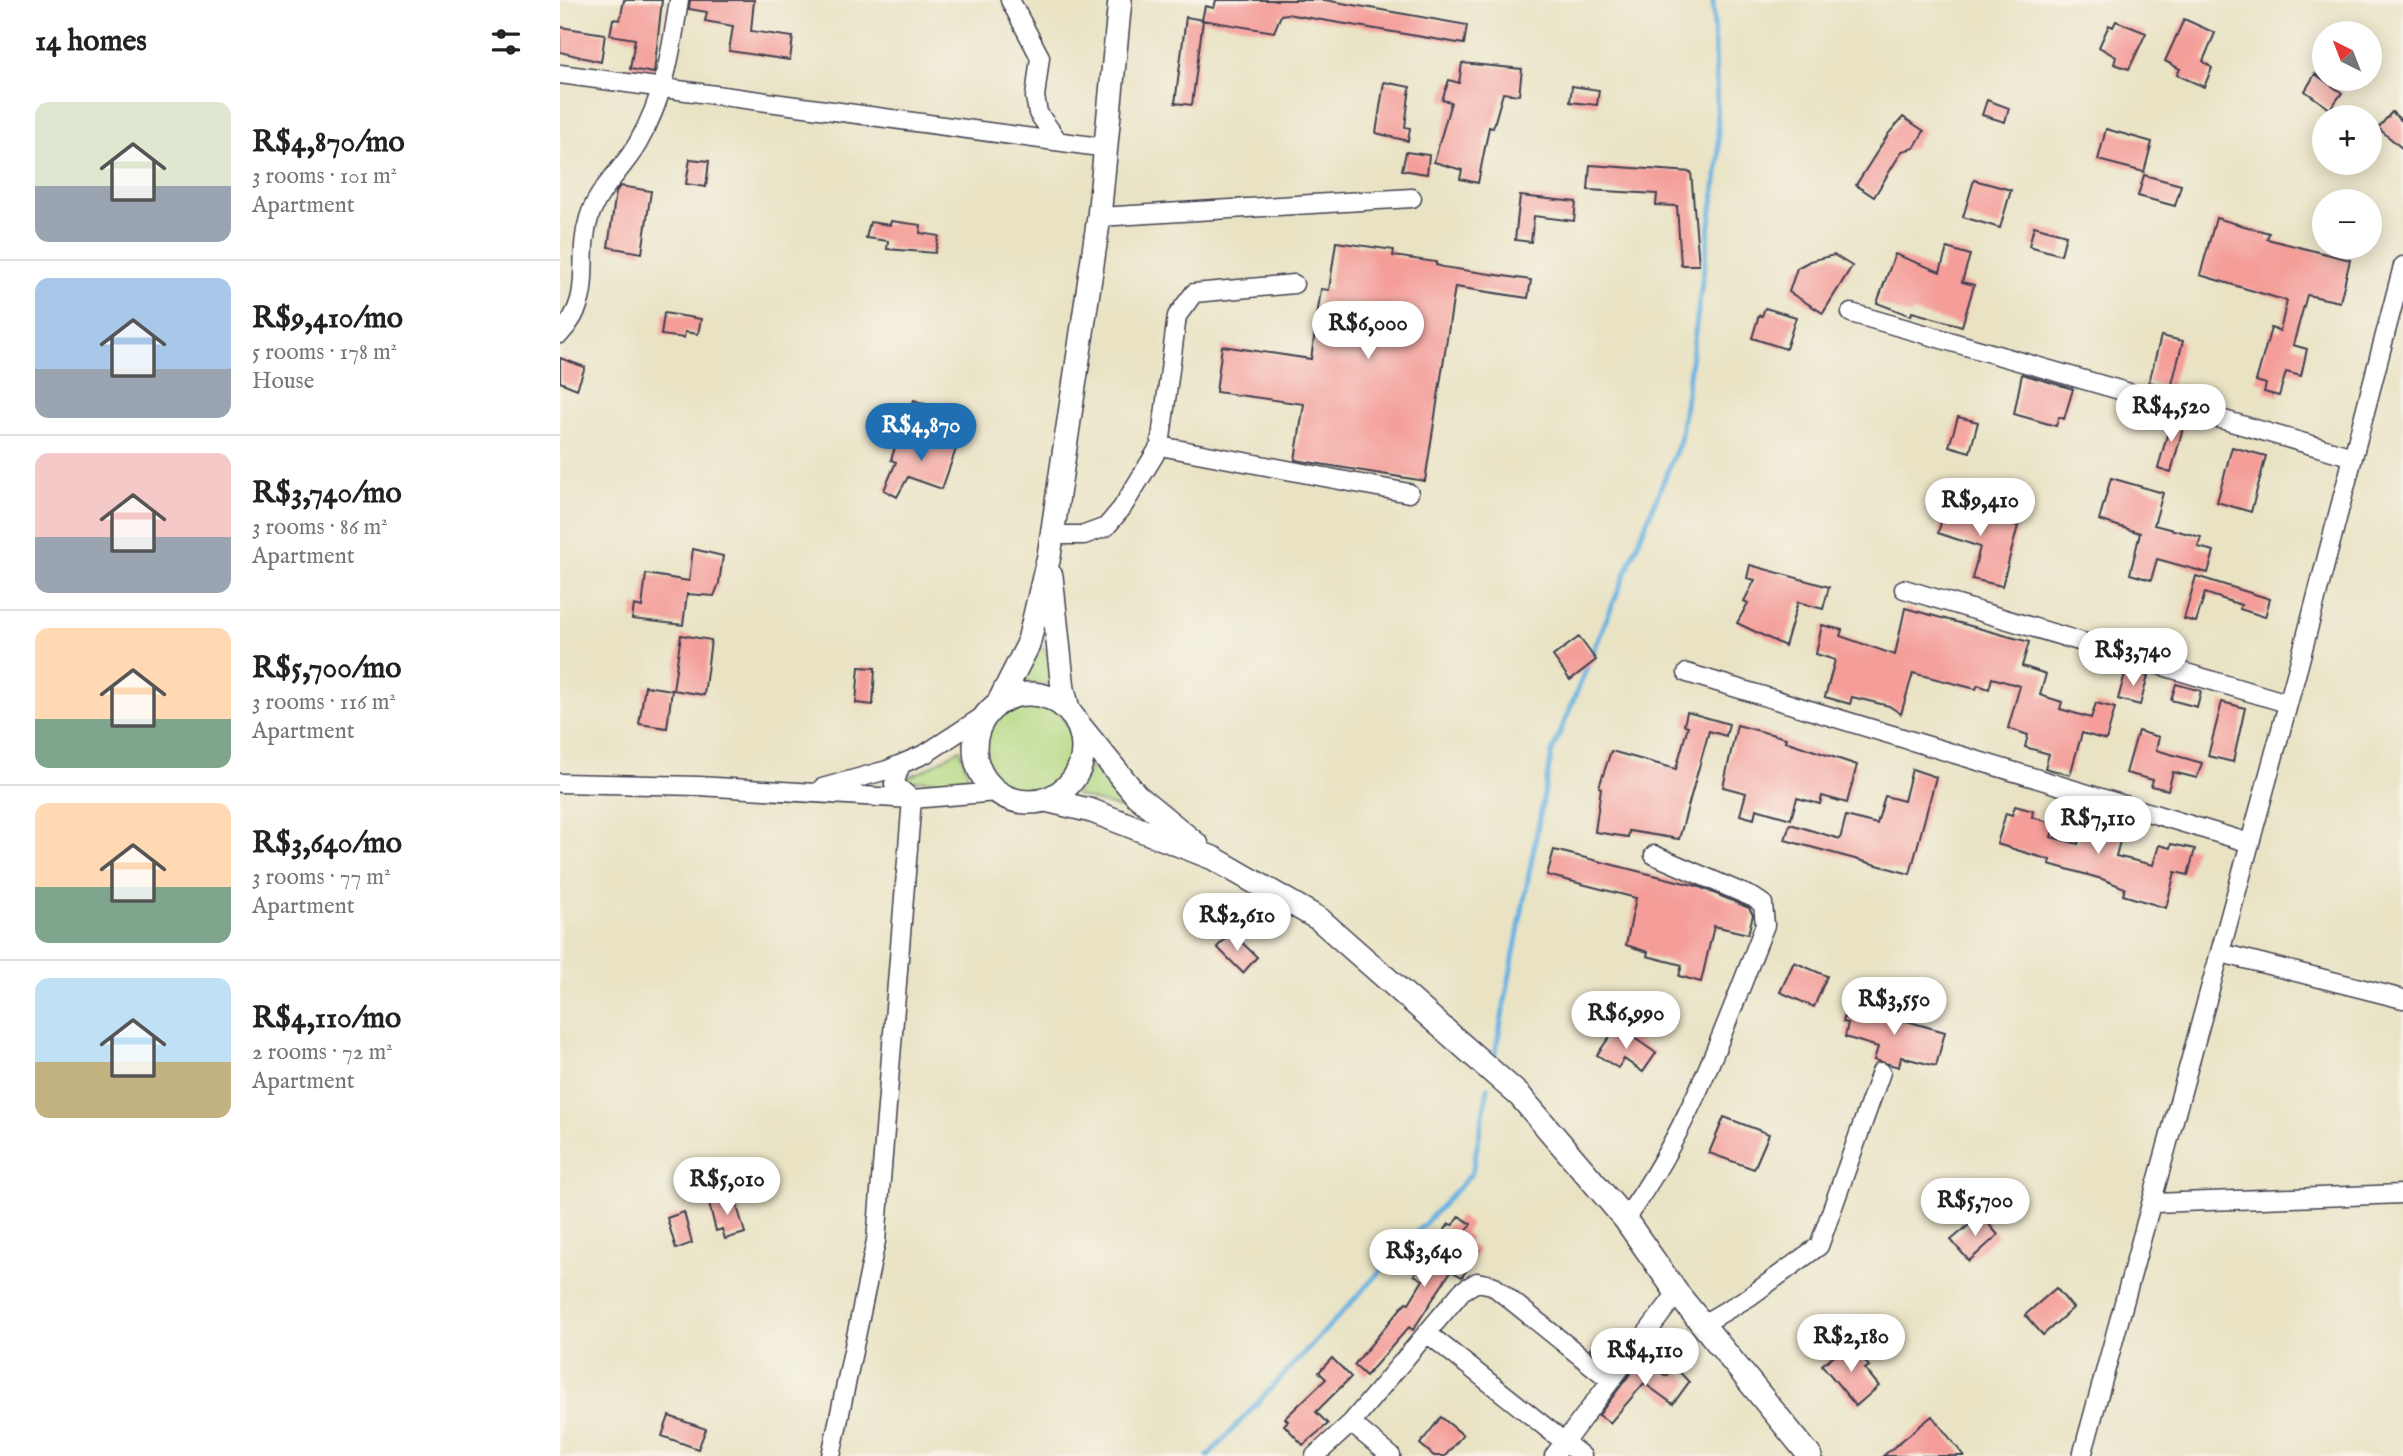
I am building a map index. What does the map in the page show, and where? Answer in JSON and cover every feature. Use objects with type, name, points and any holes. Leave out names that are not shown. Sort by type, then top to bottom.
[{"type":"main road","points":[[1120,0],[1100,217],[1050,546],[1028,645],[977,731],[974,748],[977,765],[985,780],[997,792],[1012,800],[1046,800],[1092,811],[1213,858],[1319,919],[1520,1096],[1625,1219],[1677,1293],[1810,1456]]},
{"type":"main road","points":[[1046,800],[1062,791],[1075,778],[1083,751],[1057,642],[1050,546]]},
{"type":"main road","points":[[992,709],[1016,694],[1035,693],[1053,698],[1074,717],[1136,795],[1213,858]]},
{"type":"street","points":[[560,334],[570,323],[580,303],[586,280],[584,242],[589,218],[602,188],[637,145],[664,88],[679,0]]},
{"type":"street","points":[[1010,0],[1040,57],[1035,97],[1038,113],[1058,141]]},
{"type":"street","points":[[560,74],[1107,148]]},
{"type":"street","points":[[1100,217],[1412,198]]},
{"type":"street","points":[[2082,1456],[2154,1203],[2403,266]]},
{"type":"street","points":[[1050,546],[1107,527],[1122,508],[1160,446],[1177,316],[1194,293],[1294,284]]},
{"type":"street","points":[[1851,313],[2353,457]]},
{"type":"street","points":[[1160,446],[1409,493]]},
{"type":"street","points":[[1904,589],[2287,703]]},
{"type":"street","points":[[1687,673],[2250,843]]},
{"type":"street","points":[[812,791],[925,754],[992,709]]},
{"type":"street","points":[[901,764],[894,784],[912,799]]},
{"type":"street","points":[[560,783],[812,791],[912,799],[997,792]]},
{"type":"street","points":[[831,1456],[876,1241],[912,799]]},
{"type":"street","points":[[1625,1219],[1654,1180],[1690,1110],[1765,925],[1763,904],[1754,898],[1654,855]]},
{"type":"street","points":[[2221,953],[2403,999]]},
{"type":"street","points":[[1703,1324],[1749,1297],[1819,1246],[1881,1072]]},
{"type":"street","points":[[2154,1203],[2403,1194]]},
{"type":"street","points":[[1315,1456],[1351,1423],[1462,1291],[1477,1282],[1492,1285],[1610,1380]]},
{"type":"street","points":[[1560,1449],[1677,1293]]},
{"type":"street","points":[[1427,1333],[1560,1449],[1583,1456]]},
{"type":"street","points":[[1351,1423],[1391,1456]]},
{"type":"green space","points":[[1039,648],[1046,649],[1055,685],[1018,683]]},
{"type":"green space","points":[[1028,702],[1045,705],[1060,715],[1070,730],[1073,747],[1070,764],[1060,779],[1045,789],[1028,792],[1011,789],[996,779],[986,764],[983,747],[986,730],[996,715],[1011,705]]},
{"type":"green space","points":[[960,749],[971,785],[925,780],[900,783],[900,780],[925,770]]},
{"type":"green space","points":[[1094,762],[1133,812],[1075,795]]},
{"type":"building","points":[[624,0],[662,0],[654,73],[630,69],[635,39],[610,35],[613,19],[620,20]]},
{"type":"building","points":[[690,0],[754,0],[751,31],[793,37],[790,60],[729,51],[733,26],[705,21],[707,12],[689,9]]},
{"type":"building","points":[[1216,0],[1325,0],[1467,25],[1464,44],[1287,14],[1281,15],[1274,32],[1202,20],[1205,6],[1214,8]]},
{"type":"building","points":[[1186,17],[1203,20],[1192,105],[1175,103]]},
{"type":"building","points":[[2184,19],[2215,33],[2203,61],[2212,68],[2204,87],[2177,75],[2180,69],[2165,61]]},
{"type":"building","points":[[2116,21],[2146,33],[2129,69],[2114,64],[2116,57],[2099,47],[2109,25],[2113,27]]},
{"type":"building","points":[[560,27],[605,34],[601,62],[560,52]]},
{"type":"building","points":[[1462,63],[1522,69],[1519,95],[1503,93],[1493,128],[1489,127],[1478,183],[1460,179],[1462,170],[1434,162],[1451,102],[1442,100],[1449,80],[1459,83]]},
{"type":"building","points":[[2312,79],[2312,91],[2342,93],[2333,105],[2324,105],[2305,91]]},
{"type":"building","points":[[1384,82],[1410,87],[1405,127],[1410,128],[1408,141],[1376,133]]},
{"type":"building","points":[[1572,86],[1599,90],[1597,105],[1570,102]]},
{"type":"building","points":[[1987,100],[2009,108],[2005,122],[1982,115]]},
{"type":"building","points":[[2392,112],[2403,122],[2403,149],[2382,131],[2382,123]]},
{"type":"building","points":[[1903,117],[1924,131],[1914,148],[1902,151],[1874,197],[1856,185],[1889,133]]},
{"type":"building","points":[[2106,129],[2152,142],[2144,172],[2098,160]]},
{"type":"building","points":[[1406,152],[1429,155],[1427,174],[1402,170]]},
{"type":"building","points":[[690,159],[709,161],[706,187],[686,184]]},
{"type":"building","points":[[1590,165],[1691,172],[1699,265],[1681,265],[1677,206],[1656,205],[1657,194],[1588,190]]},
{"type":"building","points":[[2144,175],[2181,185],[2175,206],[2138,196]]},
{"type":"building","points":[[1974,180],[2011,190],[2000,228],[1963,217]]},
{"type":"building","points":[[620,186],[651,191],[642,253],[608,247],[616,192]]},
{"type":"building","points":[[1520,196],[1576,202],[1574,221],[1534,216],[1531,242],[1515,240]]},
{"type":"building","points":[[2216,218],[2269,233],[2267,239],[2312,250],[2312,259],[2350,260],[2340,302],[2307,295],[2293,345],[2307,349],[2301,376],[2286,372],[2279,396],[2264,392],[2266,384],[2256,381],[2271,328],[2280,331],[2287,301],[2200,275]]},
{"type":"building","points":[[891,221],[921,225],[920,233],[939,236],[935,253],[887,249],[888,241],[866,238],[870,222],[890,225]]},
{"type":"building","points":[[2034,226],[2066,235],[2061,255],[2029,246]]},
{"type":"building","points":[[1336,242],[1394,250],[1393,256],[1436,262],[1436,265],[1443,267],[1531,280],[1528,298],[1455,287],[1425,481],[1295,460],[1304,404],[1216,392],[1222,346],[1311,359],[1321,289],[1329,290]]},
{"type":"building","points":[[1947,248],[1970,255],[1962,282],[1974,285],[1962,326],[1912,312],[1911,316],[1877,303],[1895,254],[1940,272]]},
{"type":"building","points":[[1834,255],[1852,266],[1823,313],[1789,292],[1797,268],[1810,261]]},
{"type":"building","points":[[1765,308],[1796,317],[1786,349],[1752,338],[1759,315],[1762,316]]},
{"type":"building","points":[[664,313],[701,319],[698,334],[685,332],[684,338],[661,335]]},
{"type":"building","points":[[2161,336],[2183,341],[2171,388],[2149,382]]},
{"type":"building","points":[[560,358],[585,367],[577,389],[560,382]]},
{"type":"building","points":[[2022,374],[2073,389],[2064,419],[2059,417],[2056,426],[2014,414]]},
{"type":"building","points":[[914,400],[930,406],[924,424],[908,418]]},
{"type":"building","points":[[1958,417],[1978,422],[1970,452],[1949,446]]},
{"type":"building","points":[[2172,417],[2185,421],[2171,472],[2158,468]]},
{"type":"building","points":[[915,431],[957,446],[942,489],[908,477],[897,497],[884,490],[896,462],[891,460],[896,444],[909,447]]},
{"type":"building","points":[[2232,447],[2266,456],[2251,512],[2217,502]]},
{"type":"building","points":[[2111,478],[2163,493],[2154,525],[2201,537],[2198,547],[2214,551],[2208,573],[2157,559],[2151,580],[2130,574],[2140,533],[2099,520]]},
{"type":"building","points":[[1949,495],[1974,502],[1972,513],[2018,526],[2002,586],[1972,579],[1980,547],[1938,533]]},
{"type":"building","points":[[693,549],[723,556],[714,596],[687,594],[683,625],[632,619],[634,605],[642,607],[646,574],[689,581]]},
{"type":"building","points":[[1750,565],[1829,587],[1823,609],[1798,602],[1785,646],[1737,623],[1748,603],[1744,601],[1755,580],[1747,578]]},
{"type":"building","points":[[2196,576],[2270,599],[2265,617],[2240,609],[2241,605],[2205,593],[2196,622],[2184,619]]},
{"type":"building","points":[[1905,608],[2029,642],[2022,666],[2046,674],[2040,695],[2062,702],[2060,709],[2091,718],[2096,703],[2115,708],[2106,740],[2082,733],[2070,775],[2045,768],[2049,754],[2025,747],[2028,735],[2008,728],[2020,686],[1992,678],[1989,689],[1978,685],[1976,689],[1913,673],[1901,714],[1889,706],[1852,697],[1850,704],[1825,697],[1835,660],[1816,654],[1822,625],[1842,630],[1840,636],[1895,655]]},
{"type":"building","points":[[681,635],[711,640],[704,695],[673,690]]},
{"type":"building","points":[[1579,637],[1596,660],[1570,680],[1553,656]]},
{"type":"building","points":[[859,667],[875,668],[873,705],[856,703]]},
{"type":"building","points":[[2126,670],[2148,676],[2140,705],[2118,699]]},
{"type":"building","points":[[2176,684],[2201,691],[2197,707],[2171,700]]},
{"type":"building","points":[[645,686],[672,690],[667,728],[639,724]]},
{"type":"building","points":[[2222,702],[2245,708],[2233,762],[2208,756]]},
{"type":"building","points":[[1687,712],[1729,724],[1726,736],[1709,731],[1679,839],[1629,831],[1628,837],[1595,832],[1599,787],[1611,751],[1676,769],[1688,726],[1684,725]]},
{"type":"building","points":[[1737,725],[1786,738],[1785,741],[1857,765],[1847,803],[1822,796],[1820,804],[1797,798],[1791,819],[1756,809],[1754,819],[1740,815],[1746,793],[1723,787]]},
{"type":"building","points":[[2138,731],[2159,737],[2156,750],[2202,763],[2197,778],[2173,772],[2168,790],[2151,786],[2153,780],[2126,773]]},
{"type":"building","points":[[1912,769],[1936,777],[1910,874],[1785,840],[1790,824],[1840,839],[1846,816],[1877,824],[1885,796],[1904,801]]},
{"type":"building","points":[[2015,806],[2033,811],[2032,817],[2055,824],[2051,837],[2078,844],[2084,822],[2089,820],[2123,830],[2116,856],[2153,865],[2159,845],[2170,848],[2171,844],[2195,849],[2188,875],[2175,872],[2166,908],[2123,895],[2125,888],[1997,844],[2006,813],[2012,815]]},
{"type":"building","points":[[1554,850],[1697,886],[1749,908],[1753,915],[1748,934],[1714,926],[1701,982],[1679,976],[1682,965],[1647,956],[1648,952],[1626,945],[1636,898],[1547,875]]},
{"type":"building","points":[[1232,933],[1257,957],[1243,973],[1217,947]]},
{"type":"building","points":[[1794,962],[1827,976],[1814,1007],[1780,992]]},
{"type":"building","points":[[1854,1006],[1945,1032],[1936,1066],[1901,1057],[1899,1067],[1874,1060],[1878,1047],[1845,1037],[1848,1023],[1843,1022],[1847,1007]]},
{"type":"building","points":[[1617,1026],[1656,1053],[1643,1072],[1624,1059],[1618,1068],[1597,1055]]},
{"type":"building","points":[[1724,1117],[1769,1134],[1754,1169],[1709,1153]]},
{"type":"building","points":[[734,1196],[745,1233],[725,1239],[722,1229],[716,1231],[709,1203]]},
{"type":"building","points":[[684,1212],[692,1243],[676,1249],[667,1218]]},
{"type":"building","points":[[1981,1215],[1998,1235],[1969,1261],[1951,1240]]},
{"type":"building","points":[[1459,1216],[1471,1224],[1465,1233],[1471,1237],[1467,1243],[1479,1250],[1462,1277],[1451,1271],[1413,1330],[1409,1327],[1366,1376],[1354,1365],[1406,1302],[1409,1303],[1423,1280],[1414,1275],[1449,1224],[1453,1225]]},
{"type":"building","points":[[2056,1288],[2073,1308],[2043,1335],[2025,1315]]},
{"type":"building","points":[[1598,1339],[1614,1351],[1617,1347],[1620,1349],[1609,1364],[1590,1349]]},
{"type":"building","points":[[1849,1343],[1869,1366],[1865,1369],[1879,1386],[1856,1406],[1822,1365]]},
{"type":"building","points":[[1332,1358],[1351,1377],[1316,1412],[1328,1424],[1303,1445],[1284,1425],[1288,1421],[1285,1418],[1326,1379],[1319,1372]]},
{"type":"building","points":[[1639,1362],[1667,1376],[1674,1366],[1689,1382],[1673,1404],[1644,1383],[1610,1423],[1599,1415]]},
{"type":"building","points":[[669,1416],[706,1429],[698,1449],[662,1436]]},
{"type":"building","points":[[1932,1416],[1964,1456],[1883,1456]]},
{"type":"building","points":[[1441,1417],[1463,1435],[1445,1456],[1434,1456],[1420,1444]]},
{"type":"waterway","points":[[1495,1054],[1552,752],[1680,441],[1719,159],[1713,0]]},
{"type":"waterway","points":[[1208,1456],[1472,1173],[1488,1088]]}]
